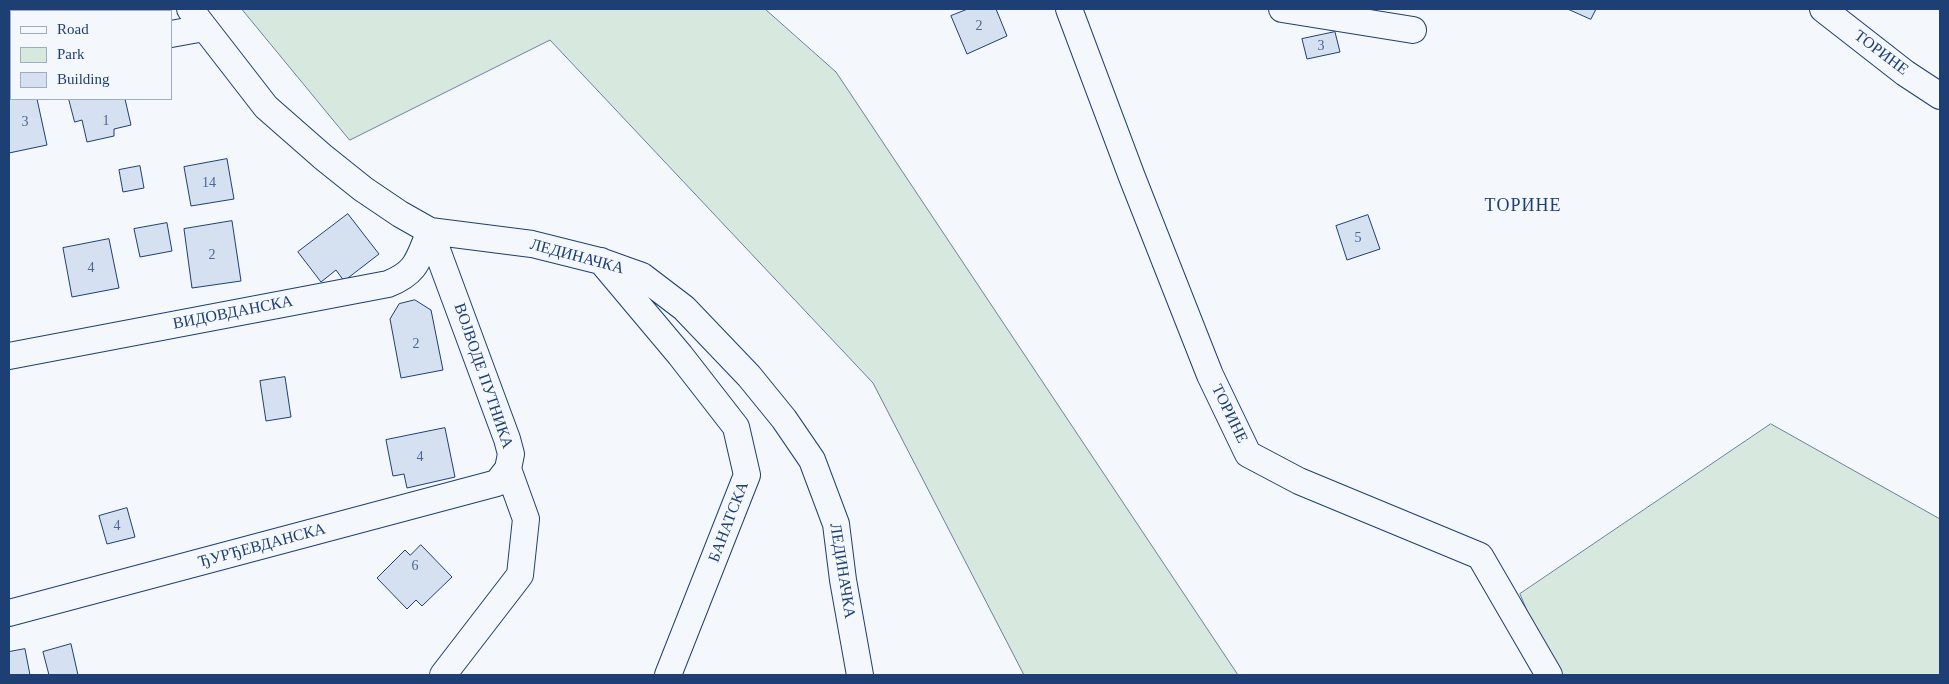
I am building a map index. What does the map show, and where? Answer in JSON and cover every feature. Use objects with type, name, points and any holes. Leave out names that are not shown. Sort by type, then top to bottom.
[{"type":"street","name":"ТОРИНЕ","points":[[1069,9],[1210,375],[1248,454],[1298,481],[1480,556],[1549,675]]},
{"type":"street","points":[[1282,9],[1413,30]]},
{"type":"street","name":"ТОРИНЕ","points":[[1823,9],[1905,73],[1940,96]]},
{"type":"street","points":[[172,33],[197,18]]},
{"type":"street","name":"ЛЕДИНАЧКА","points":[[197,18],[266,106],[323,157],[363,189],[400,214],[430,231],[532,244],[600,260],[642,276],[684,308],[749,376],[784,420],[812,460],[836,524],[843,580],[860,675]]},
{"type":"street","name":"ВИДОВДАНСКА","points":[[9,356],[388,284],[403,278],[414,268],[430,231]]},
{"type":"street","name":"ВОЈВОДЕ ПУТНИКА","points":[[430,231],[507,439],[511,454],[508,469],[526,519],[520,575],[443,675]]},
{"type":"street","name":"БАНАТСКА","points":[[600,260],[680,355],[736,427],[748,474],[668,675]]},
{"type":"street","name":"ЂУРЂЕВДАНСКА","points":[[9,613],[497,483],[508,469]]},
{"type":"green space","points":[[242,9],[765,9],[836,72],[1238,675],[1024,675],[873,383],[550,40],[350,140]]},
{"type":"green space","points":[[1771,424],[1940,519],[1940,675],[1554,675],[1520,594]]},
{"type":"building","points":[[968,9],[996,9],[1007,36],[967,54],[951,16]]},
{"type":"building","points":[[1568,9],[1596,9],[1591,19]]},
{"type":"building","points":[[1335,32],[1340,52],[1307,59],[1302,39]]},
{"type":"building","points":[[9,94],[10,100],[37,100],[47,145],[9,153]]},
{"type":"building","points":[[69,100],[125,100],[131,125],[114,129],[114,136],[87,142],[82,120],[75,122]]},
{"type":"building","points":[[227,159],[234,199],[191,206],[184,167]]},
{"type":"building","points":[[140,166],[144,188],[123,192],[119,170]]},
{"type":"building","points":[[348,214],[379,254],[344,281],[336,270],[321,282],[298,252]]},
{"type":"building","points":[[1368,215],[1380,249],[1347,260],[1336,226]]},
{"type":"building","points":[[232,221],[241,281],[192,288],[184,229]]},
{"type":"building","points":[[167,223],[172,251],[140,257],[134,229]]},
{"type":"building","points":[[109,239],[119,288],[72,297],[63,248]]},
{"type":"building","points":[[415,300],[431,310],[443,370],[401,378],[390,319],[399,304]]},
{"type":"building","points":[[285,377],[291,417],[266,421],[260,381]]},
{"type":"building","points":[[445,428],[455,477],[407,488],[404,474],[393,476],[386,440]]},
{"type":"building","points":[[127,508],[135,537],[107,544],[99,516]]},
{"type":"building","points":[[421,545],[452,577],[422,606],[416,600],[407,609],[377,578],[405,550],[410,555]]},
{"type":"building","points":[[71,644],[78,675],[49,675],[43,652]]},
{"type":"building","points":[[25,649],[30,675],[9,675],[9,652]]},
{"type":"district","name":"ТОРИНЕ","points":[[1523,206]]}]
